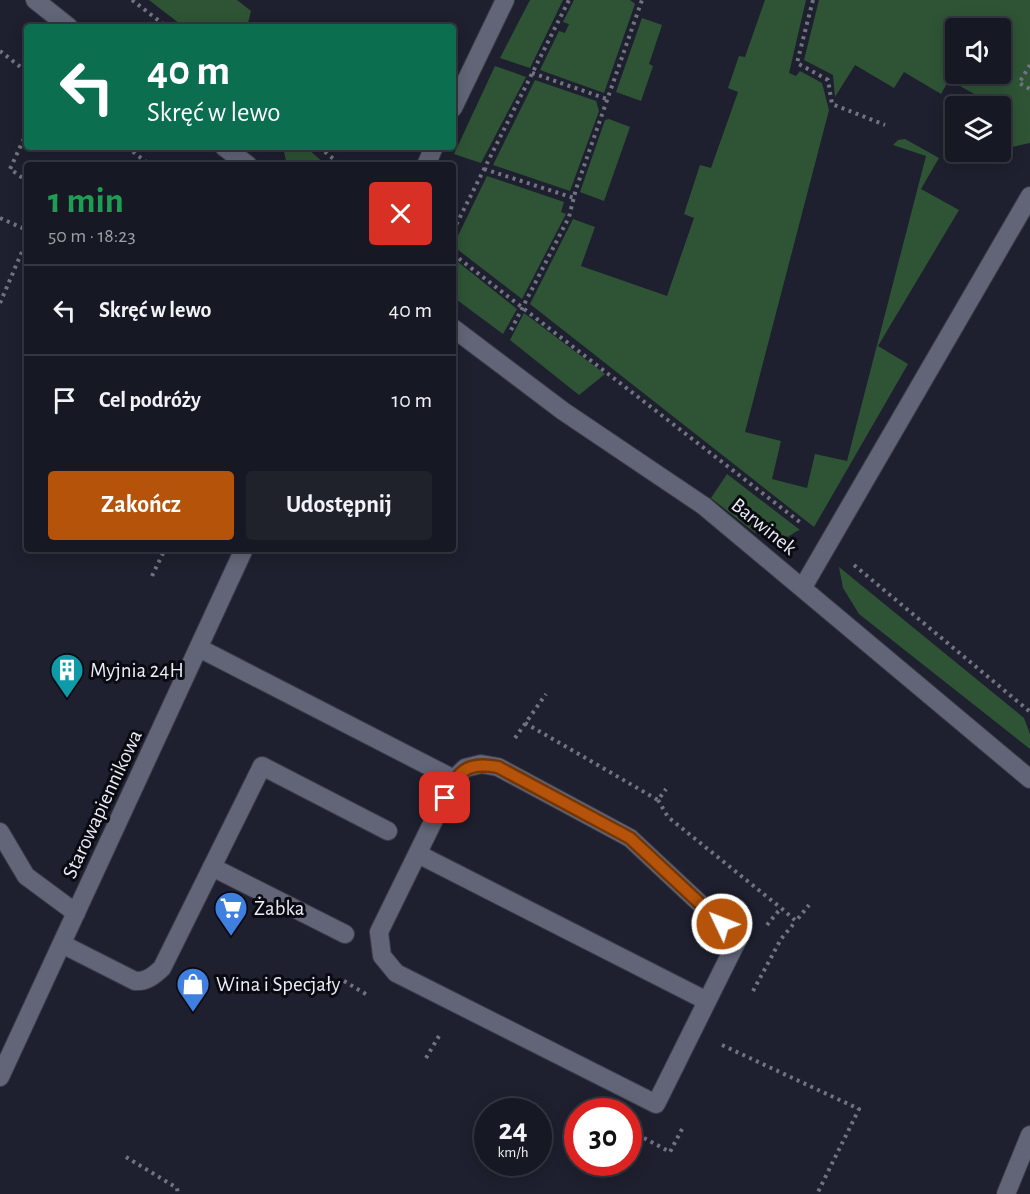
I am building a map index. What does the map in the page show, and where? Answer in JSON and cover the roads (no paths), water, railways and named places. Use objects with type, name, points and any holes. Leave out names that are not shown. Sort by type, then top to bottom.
[{"type":"street","points":[[35,0],[65,24]]},
{"type":"street","points":[[456,102],[505,0]]},
{"type":"street","points":[[229,150],[244,162]]},
{"type":"street","points":[[803,587],[1030,196]]},
{"type":"street","name":"Barwinek","points":[[456,329],[563,411],[704,506],[1030,779]]},
{"type":"street","name":"Starowapiennikowa","points":[[0,1077],[243,552]]},
{"type":"street","points":[[199,648],[454,779]]},
{"type":"street","points":[[481,764],[498,767],[630,838],[738,939],[656,1104],[396,973],[382,956],[379,932],[454,779],[465,768],[481,764]]},
{"type":"street","points":[[62,944],[135,981],[143,981],[162,968],[262,766],[388,831]]},
{"type":"street","points":[[0,831],[26,876],[76,913]]},
{"type":"street","points":[[418,854],[706,1001]]},
{"type":"street","points":[[212,867],[345,934]]},
{"type":"street","points":[[1006,1194],[1030,1135]]},
{"type":"place","name":"Myjnia 24H","points":[[67,699]]},
{"type":"place","name":"Żabka","points":[[231,937]]},
{"type":"place","name":"Wina i Specjały","points":[[193,1013]]}]
